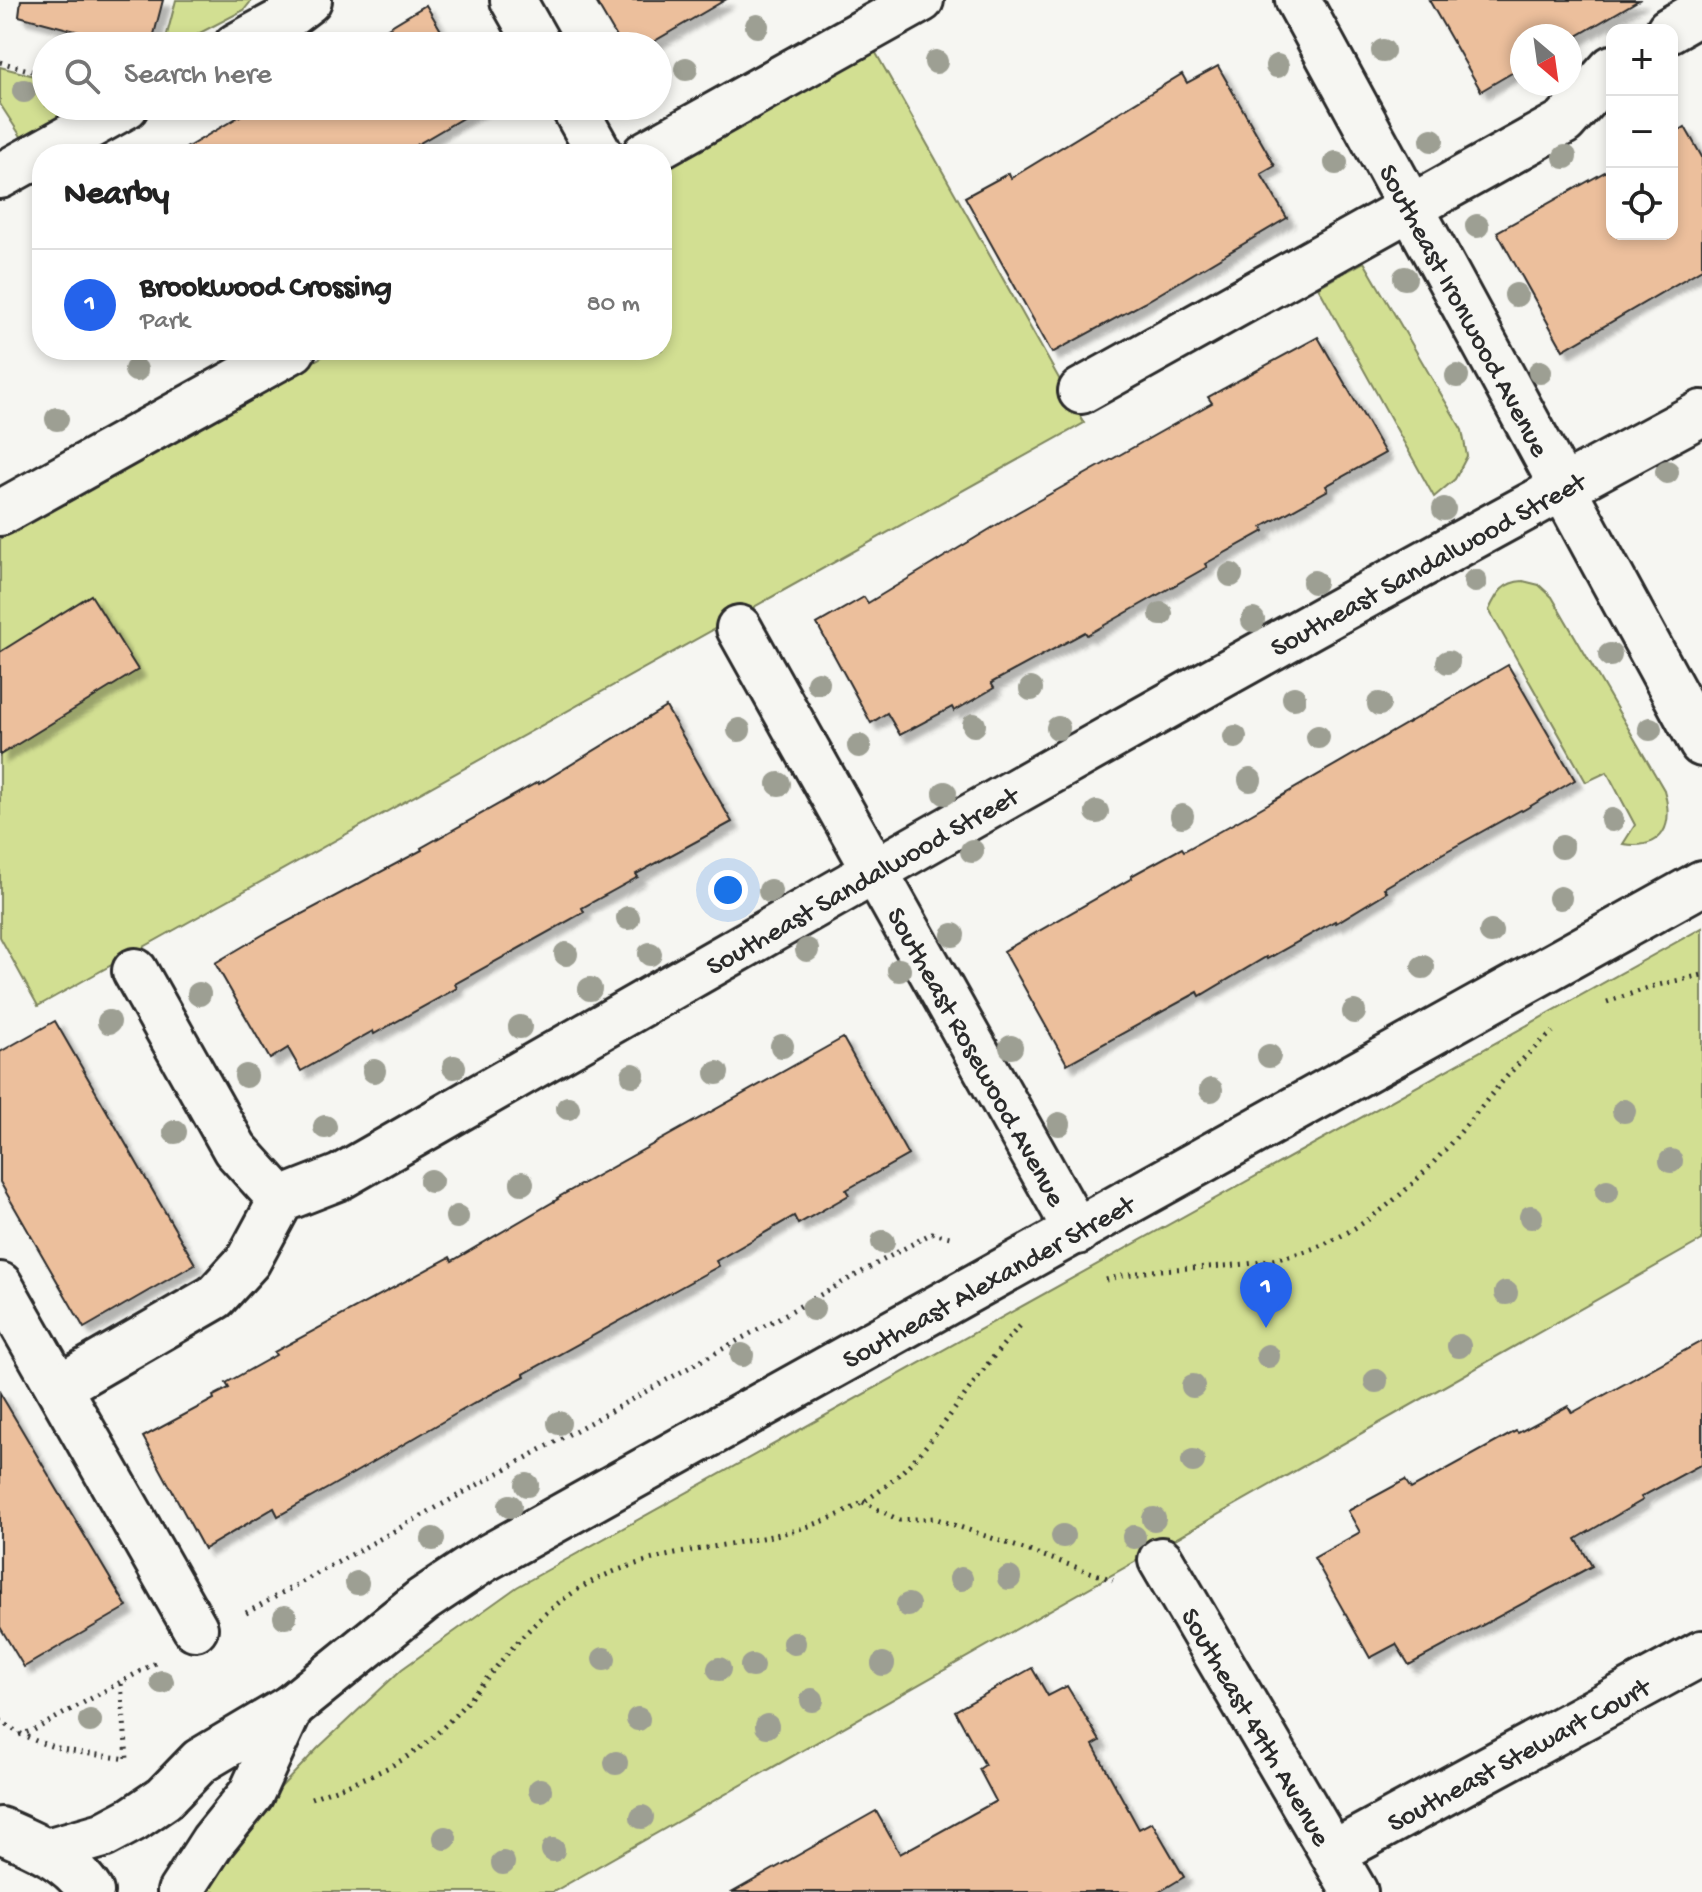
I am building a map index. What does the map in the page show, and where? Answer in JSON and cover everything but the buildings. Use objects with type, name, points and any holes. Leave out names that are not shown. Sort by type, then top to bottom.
[{"type":"street","points":[[262,32],[309,0]]},
{"type":"street","points":[[513,0],[531,32]]},
{"type":"street","points":[[663,144],[921,0]]},
{"type":"street","name":"Southeast Ironwood Avenue","points":[[1298,0],[1702,744]]},
{"type":"street","points":[[1678,25],[1702,11]]},
{"type":"street","points":[[1081,391],[1564,122],[1606,75]]},
{"type":"street","points":[[58,144],[101,120]]},
{"type":"street","points":[[581,120],[594,144]]},
{"type":"street","points":[[0,176],[32,158]]},
{"type":"street","points":[[0,513],[275,360]]},
{"type":"street","name":"Southeast Sandalwood Street","points":[[281,1200],[340,1177],[875,871],[1561,488],[1702,413]]},
{"type":"street","name":"Southeast Rosewood Avenue","points":[[739,628],[1077,1232]]},
{"type":"street","name":"Southeast Alexander Street","points":[[47,1851],[103,1835],[133,1819],[164,1798],[200,1761],[291,1707],[423,1600],[483,1560],[1702,883]]},
{"type":"street","points":[[59,1387],[215,1297],[248,1261],[281,1200],[235,1149],[135,971]]},
{"type":"street","points":[[0,1285],[195,1628]]},
{"type":"street","name":"Southeast 49th Avenue","points":[[1164,1565],[1355,1892]]},
{"type":"street","name":"Southeast Stewart Court","points":[[1333,1853],[1702,1653]]},
{"type":"street","name":"Southeast Alexander Street","points":[[180,1892],[213,1841],[251,1794],[291,1707]]},
{"type":"street","points":[[0,1830],[47,1851],[81,1877],[91,1892]]},
{"type":"path","points":[[0,62],[32,71]]},
{"type":"path","points":[[1598,1006],[1654,986],[1702,975]]},
{"type":"path","points":[[1101,1282],[1141,1272],[1256,1263],[1331,1242],[1360,1225],[1421,1176],[1507,1075],[1559,1027]]},
{"type":"path","points":[[242,1615],[932,1233],[952,1238],[962,1234]]},
{"type":"path","points":[[308,1799],[365,1778],[420,1747],[445,1725],[538,1620],[574,1592],[612,1571],[810,1526],[863,1502],[913,1460],[1000,1347],[1022,1324]]},
{"type":"path","points":[[863,1502],[899,1520],[934,1518],[1121,1583],[1164,1565]]},
{"type":"path","points":[[19,1735],[34,1730],[161,1660]]},
{"type":"path","points":[[0,1720],[19,1735],[42,1745],[127,1759],[121,1682]]},
{"type":"green space","points":[[176,0],[252,0],[244,10],[202,32],[168,32]]},
{"type":"green space","points":[[872,46],[1084,423],[38,1006],[0,937],[0,539],[316,360],[672,360],[672,158]]},
{"type":"green space","points":[[0,67],[32,75],[32,120],[53,120],[22,138],[0,104]]},
{"type":"green space","points":[[1364,262],[1462,430],[1467,456],[1455,479],[1434,497],[1318,287]]},
{"type":"green space","points":[[1523,581],[1539,585],[1552,597],[1664,790],[1668,814],[1663,833],[1657,839],[1637,845],[1623,844],[1635,825],[1607,772],[1586,782],[1489,610],[1502,590]]},
{"type":"green space","points":[[1702,928],[1702,1240],[553,1892],[206,1892],[262,1807],[318,1748],[402,1669],[517,1587]]},
{"type":"place","name":"Brookwood Crossing","points":[[1266,1328]]}]
